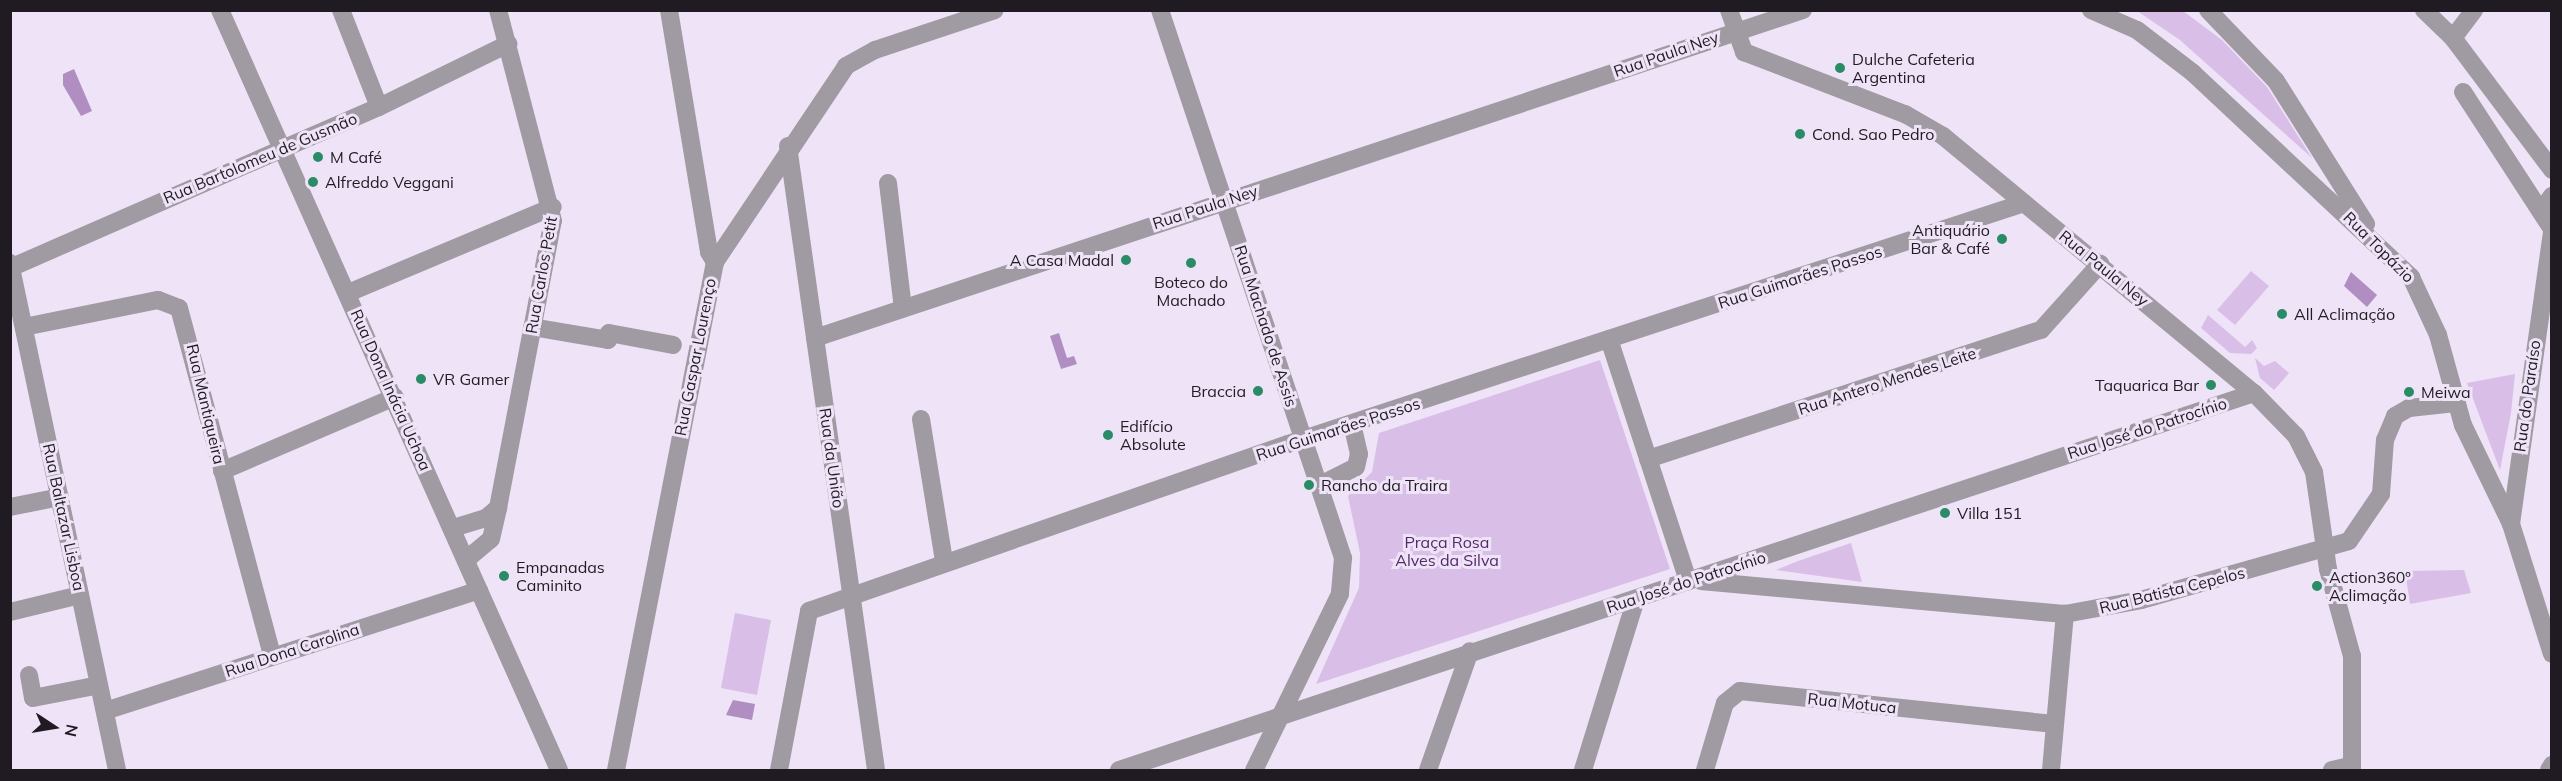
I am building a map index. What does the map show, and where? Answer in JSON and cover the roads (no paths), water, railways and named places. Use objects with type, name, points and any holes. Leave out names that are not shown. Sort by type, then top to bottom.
[{"type":"street","name":"Rua Dona Inácia Uchoa","points":[[220,10],[467,559],[559,771]]},
{"type":"street","points":[[341,10],[379,107]]},
{"type":"street","name":"Rua Carlos Petit","points":[[467,559],[490,539],[498,508],[553,207],[498,10]]},
{"type":"street","points":[[669,10],[709,252],[715,262]]},
{"type":"street","name":"Rua Gaspar Lourenço","points":[[616,771],[715,262],[788,146],[846,66],[884,47],[995,10]]},
{"type":"street","name":"Rua Machado de Assis","points":[[1160,10],[1320,485],[1345,577],[1254,771]]},
{"type":"street","points":[[1729,10],[1736,30],[1803,10]]},
{"type":"street","name":"Rua Topázio","points":[[2091,10],[2137,30],[2166,51],[2377,241],[2424,297],[2456,403],[2511,524],[2552,654]]},
{"type":"street","points":[[2208,10],[2248,47],[2326,158],[2377,241]]},
{"type":"street","points":[[2424,10],[2453,38],[2552,170]]},
{"type":"street","points":[[2453,38],[2474,10]]},
{"type":"street","name":"Rua Paula Ney","points":[[815,338],[1736,30],[1743,52],[1923,123],[2100,264],[2254,393],[2296,436],[2314,472],[2326,550],[2352,656],[2344,769]]},
{"type":"street","name":"Rua Bartolomeu de Gusmão","points":[[11,266],[282,146],[379,107],[508,44]]},
{"type":"street","points":[[2463,92],[2552,231]]},
{"type":"street","name":"Rua da União","points":[[788,146],[876,771]]},
{"type":"street","points":[[2301,172],[2319,177],[2326,158]]},
{"type":"street","points":[[888,183],[903,308]]},
{"type":"street","points":[[2541,211],[2552,196]]},
{"type":"street","name":"Rua Guimarães Passos","points":[[779,771],[809,611],[944,561],[1304,439],[2024,203]]},
{"type":"street","points":[[348,293],[553,207]]},
{"type":"street","name":"Rua do Paraíso","points":[[2511,524],[2517,465],[2552,231]]},
{"type":"street","name":"Rua Antero Mendes Leite","points":[[1648,459],[2041,330],[2100,264]]},
{"type":"street","name":"Rua Baltazar Lisboa","points":[[11,266],[117,771]]},
{"type":"street","name":"Rua Mantiqueira","points":[[24,327],[158,300],[179,308],[272,656]]},
{"type":"street","points":[[532,327],[608,340],[609,333],[673,345]]},
{"type":"street","points":[[1609,339],[1690,580]]},
{"type":"street","name":"Rua José do Patrocínio","points":[[1119,771],[1470,651],[1636,599],[2254,393]]},
{"type":"street","points":[[222,471],[394,397]]},
{"type":"street","name":"Rua Batista Cepelos","points":[[1690,580],[2064,614],[2141,600],[2326,550],[2357,534],[2376,504],[2383,484],[2385,440],[2395,416],[2416,407],[2456,403]]},
{"type":"street","points":[[921,419],[944,561]]},
{"type":"street","points":[[1320,485],[1356,467],[1359,454],[1352,424]]},
{"type":"street","points":[[2489,477],[2500,483],[2517,465]]},
{"type":"street","points":[[10,507],[60,497]]},
{"type":"street","points":[[453,528],[479,521],[498,508]]},
{"type":"street","name":"Rua Batista Cepelos","points":[[1754,560],[1762,577],[1791,589]]},
{"type":"street","name":"Rua Dona Carolina","points":[[105,711],[479,590]]},
{"type":"street","points":[[10,612],[80,595]]},
{"type":"street","points":[[1583,771],[1636,599]]},
{"type":"street","points":[[2051,771],[2064,614]]},
{"type":"street","points":[[1428,771],[1470,651]]},
{"type":"street","points":[[29,675],[33,698],[99,685]]},
{"type":"street","name":"Rua Motuca","points":[[1705,771],[1725,703],[1740,691],[2054,724]]},
{"type":"street","points":[[2549,771],[2552,765]]},
{"type":"place","name":"Dulche Cafeteria Argentina","points":[[1840,68]]},
{"type":"place","name":"Cond. Sao Pedro","points":[[1800,134]]},
{"type":"place","name":"M Café","points":[[318,157]]},
{"type":"place","name":"Alfreddo Veggani","points":[[313,182]]},
{"type":"place","name":"Antiquário Bar & Café","points":[[2002,239]]},
{"type":"place","name":"A Casa Madal","points":[[1126,260]]},
{"type":"place","name":"Boteco do Machado","points":[[1191,263]]},
{"type":"place","name":"All Aclimação","points":[[2282,314]]},
{"type":"place","name":"VR Gamer","points":[[421,379]]},
{"type":"place","name":"Taquarica Bar","points":[[2211,385]]},
{"type":"place","name":"Braccia","points":[[1258,391]]},
{"type":"place","name":"Meiwa","points":[[2409,392]]},
{"type":"place","name":"Edifício Absolute","points":[[1108,435]]},
{"type":"place","name":"Rancho da Traira","points":[[1309,485]]},
{"type":"place","name":"Villa 151","points":[[1945,513]]},
{"type":"place","name":"Empanadas Caminito","points":[[504,576]]},
{"type":"place","name":"Action360º Aclimação","points":[[2317,586]]},
{"type":"park label","name":"Praça Rosa Alves da Silva","points":[[1447,551]]}]
